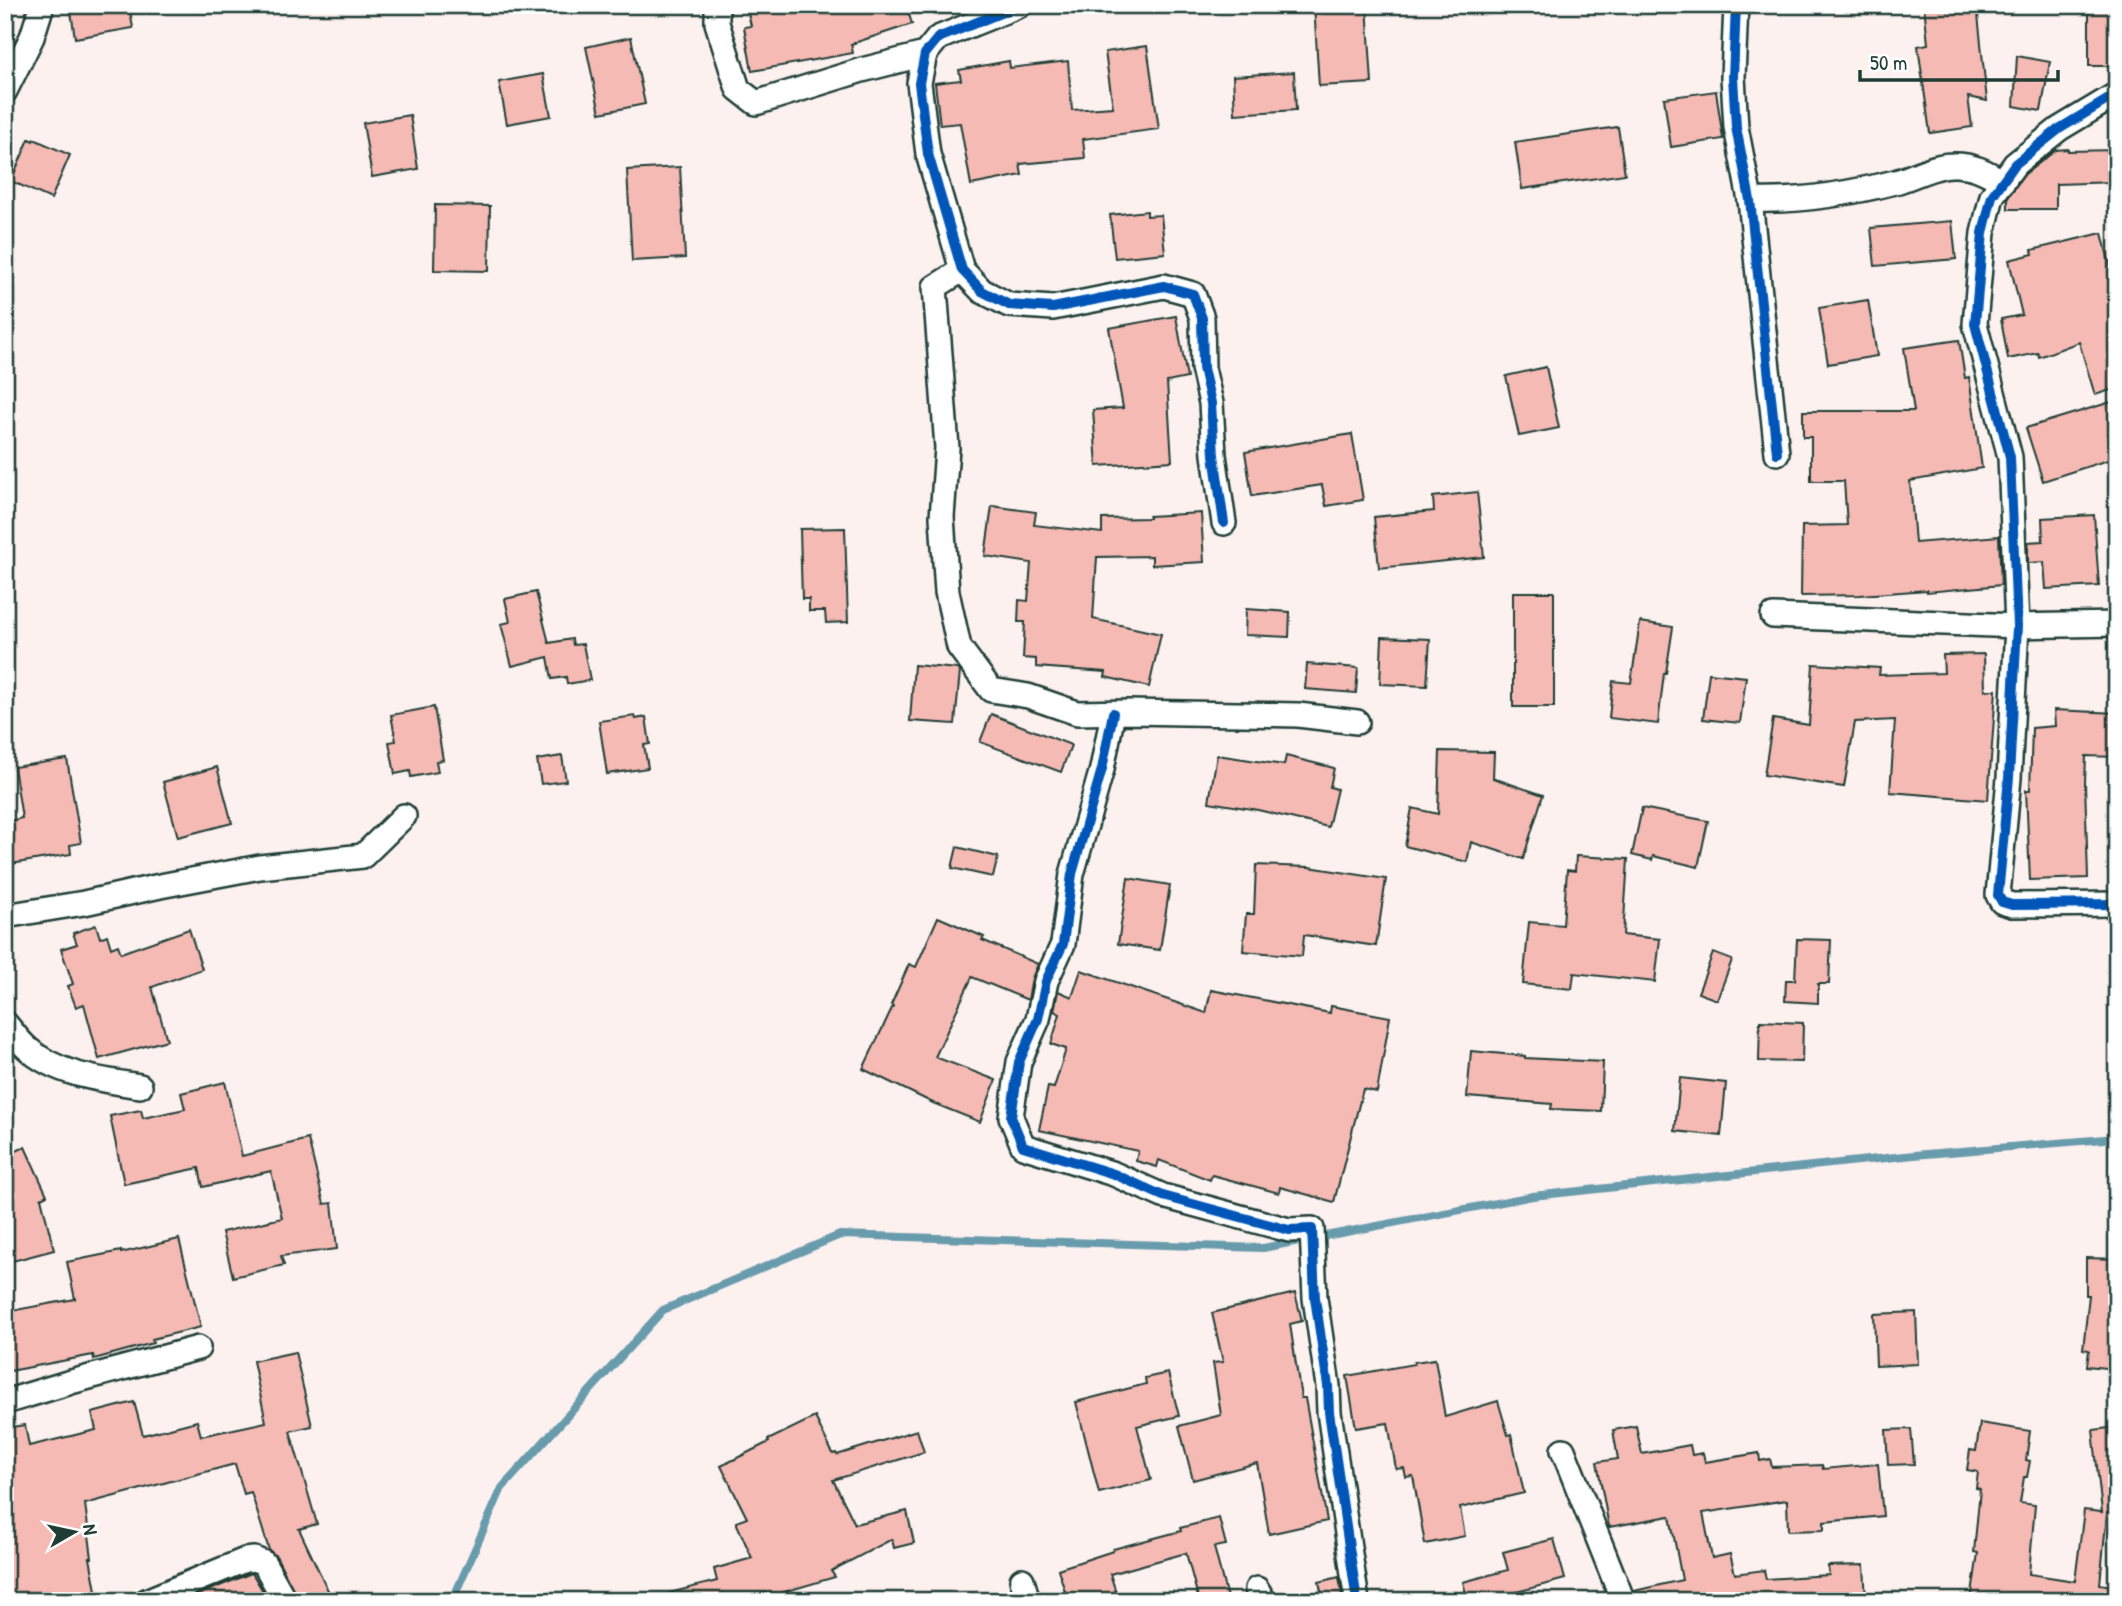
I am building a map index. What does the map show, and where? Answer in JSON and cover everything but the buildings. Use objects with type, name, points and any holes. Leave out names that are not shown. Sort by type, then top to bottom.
[{"type":"street","points":[[5,91],[32,37],[42,5]]},
{"type":"street","points":[[717,5],[717,23],[738,89],[757,103],[862,70],[925,54]]},
{"type":"street","points":[[1020,5],[938,38],[925,54],[919,83],[928,154],[962,270],[982,291],[1009,305],[1053,308],[1164,286],[1193,294],[1202,318],[1203,369],[1211,403],[1214,455],[1224,523]]},
{"type":"street","points":[[1736,5],[1733,78],[1736,127],[1750,200],[1777,453]]},
{"type":"street","points":[[2117,94],[2059,129],[2015,164],[1992,196],[1983,233],[1975,324],[2010,457],[2017,626],[2009,778],[1998,895],[2002,902],[2012,905],[2117,904]]},
{"type":"street","points":[[1750,200],[1778,201],[1839,195],[1952,165],[1984,169],[2003,182]]},
{"type":"street","points":[[962,270],[935,287],[947,448],[942,517],[947,592],[959,647],[991,690],[1028,696],[1077,713],[1298,715],[1357,722]]},
{"type":"street","points":[[1773,616],[2017,626],[2117,624]]},
{"type":"street","points":[[1113,713],[1102,769],[1072,874],[1063,944],[1046,981],[1038,1019],[1019,1062],[1011,1117],[1023,1146],[1114,1174],[1163,1196],[1289,1230],[1312,1229],[1315,1298],[1357,1601]]},
{"type":"street","points":[[5,916],[260,867],[363,856],[404,816]]},
{"type":"street","points":[[5,1023],[27,1049],[41,1058],[71,1072],[140,1086]]},
{"type":"street","points":[[5,1402],[198,1348]]},
{"type":"street","points":[[1563,1450],[1623,1601]]},
{"type":"street","points":[[146,1601],[245,1560],[254,1559],[264,1563],[285,1601]]},
{"type":"waterway","points":[[452,1601],[502,1488],[663,1310],[840,1235],[1263,1248],[1533,1196],[1914,1155],[2117,1138]]},
{"type":"cycle path","points":[[1020,5],[938,38],[925,54],[919,83],[928,154],[962,270],[982,291],[1009,305],[1053,308],[1164,286],[1193,294],[1202,318],[1203,368],[1211,403],[1214,455],[1224,523]]},
{"type":"cycle path","points":[[1736,5],[1733,77],[1736,127],[1750,200],[1777,453]]},
{"type":"cycle path","points":[[2117,94],[2059,129],[2015,164],[1992,196],[1983,233],[1975,324],[2010,457],[2017,626],[2009,778],[1998,895],[2002,902],[2012,905],[2117,904]]},
{"type":"cycle path","points":[[1113,713],[1102,769],[1072,874],[1063,944],[1046,981],[1038,1019],[1019,1062],[1011,1117],[1023,1146],[1114,1174],[1163,1196],[1289,1230],[1312,1229],[1315,1298],[1357,1601]]}]
